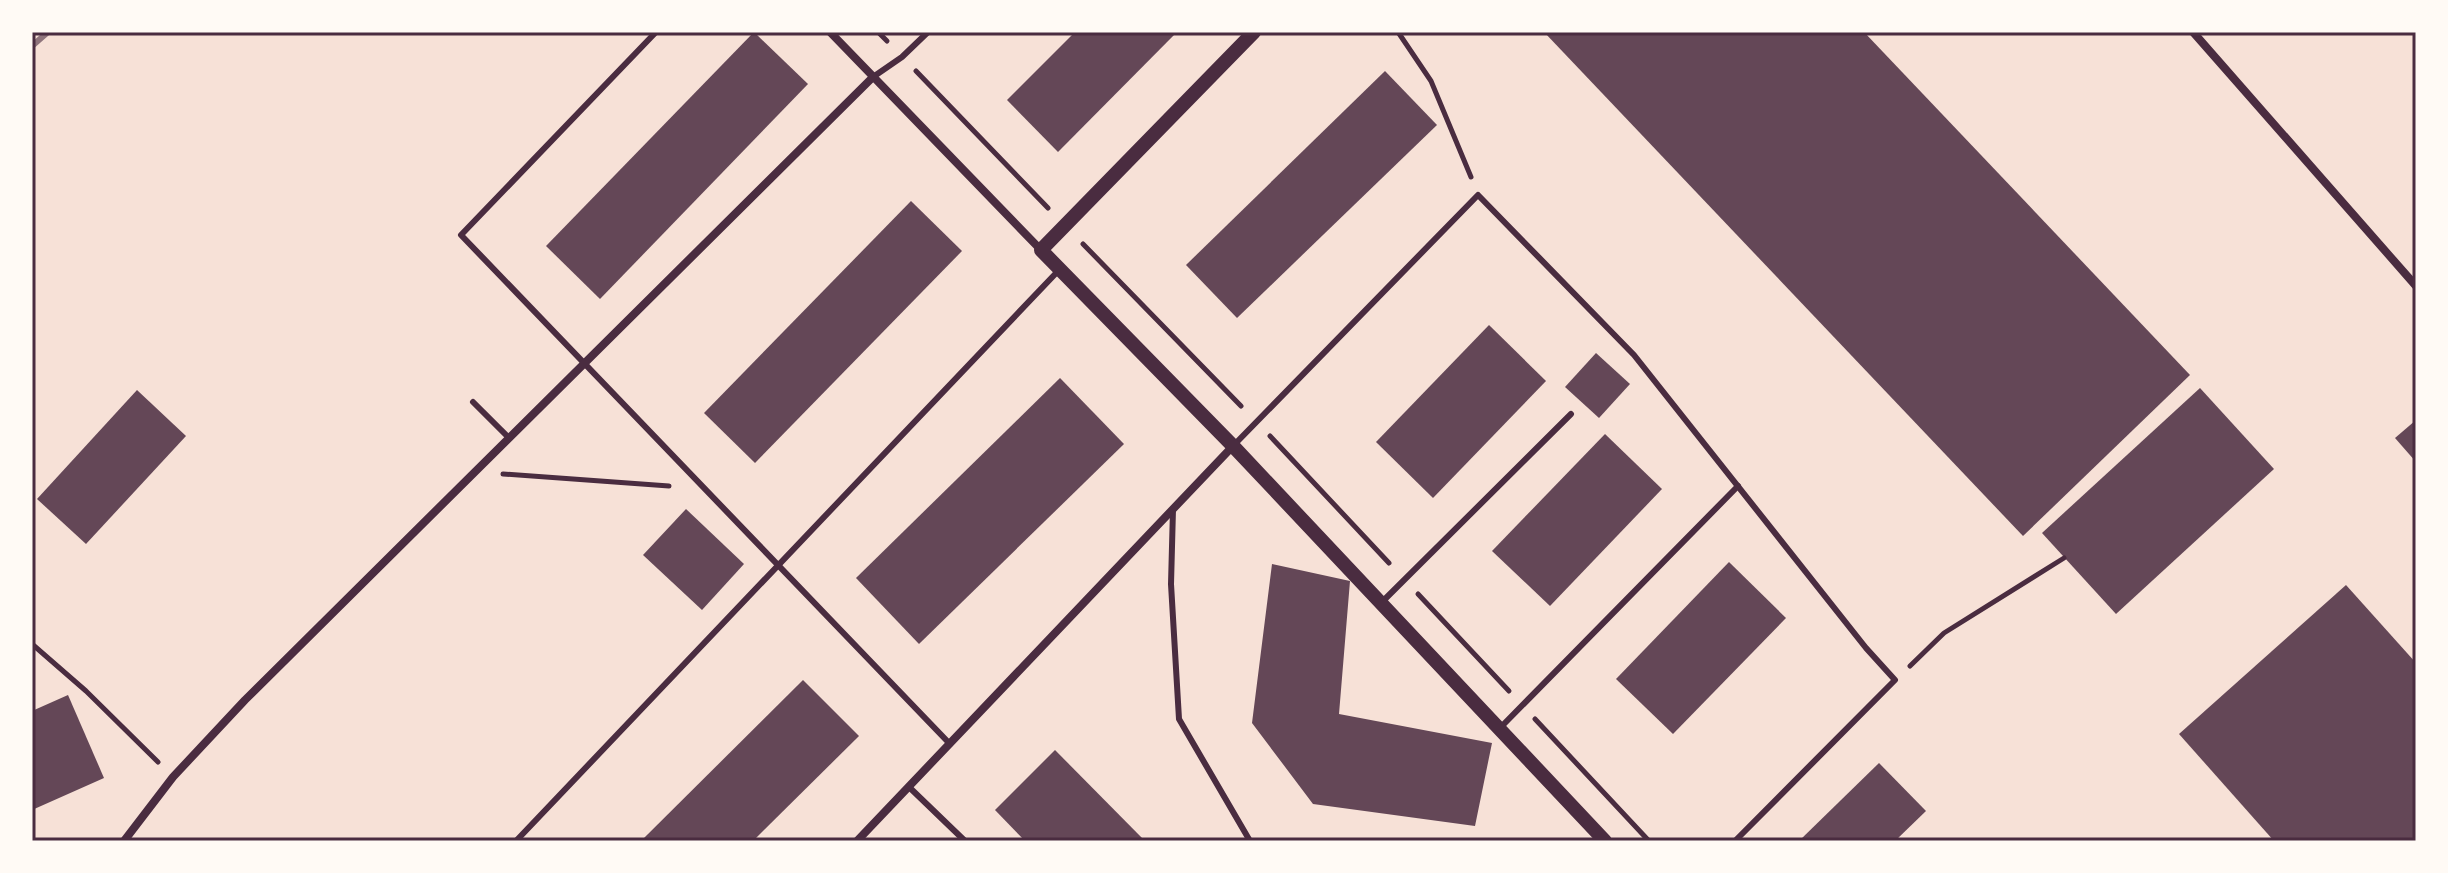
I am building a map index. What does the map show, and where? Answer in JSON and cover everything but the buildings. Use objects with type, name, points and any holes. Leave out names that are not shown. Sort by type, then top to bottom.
[{"type":"street","points":[[830,32],[1233,446],[1605,841]]},
{"type":"street","points":[[1041,250],[1254,32]]},
{"type":"street","points":[[2193,32],[2416,286]]},
{"type":"street","points":[[124,841],[173,777],[245,700],[873,77]]},
{"type":"street","points":[[857,841],[1233,446]]},
{"type":"lane","points":[[656,32],[461,235],[950,744]]},
{"type":"lane","points":[[873,77],[902,57],[928,32]]},
{"type":"lane","points":[[1233,446],[1478,195],[1634,355],[1866,648],[1895,680],[1735,841]]},
{"type":"lane","points":[[516,841],[1059,270]]},
{"type":"lane","points":[[473,402],[509,438]]},
{"type":"lane","points":[[1381,603],[1571,414]]},
{"type":"lane","points":[[1500,728],[1738,486]]},
{"type":"lane","points":[[1173,509],[1171,584],[1179,719],[1250,841]]},
{"type":"lane","points":[[909,787],[965,841]]},
{"type":"path","points":[[1398,32],[1431,81],[1478,195]]},
{"type":"path","points":[[474,472],[702,488]]},
{"type":"path","points":[[1895,680],[1944,633],[2064,558]]},
{"type":"path","points":[[32,644],[86,691],[173,777]]},
{"type":"railway","points":[[32,46],[48,32]]}]
